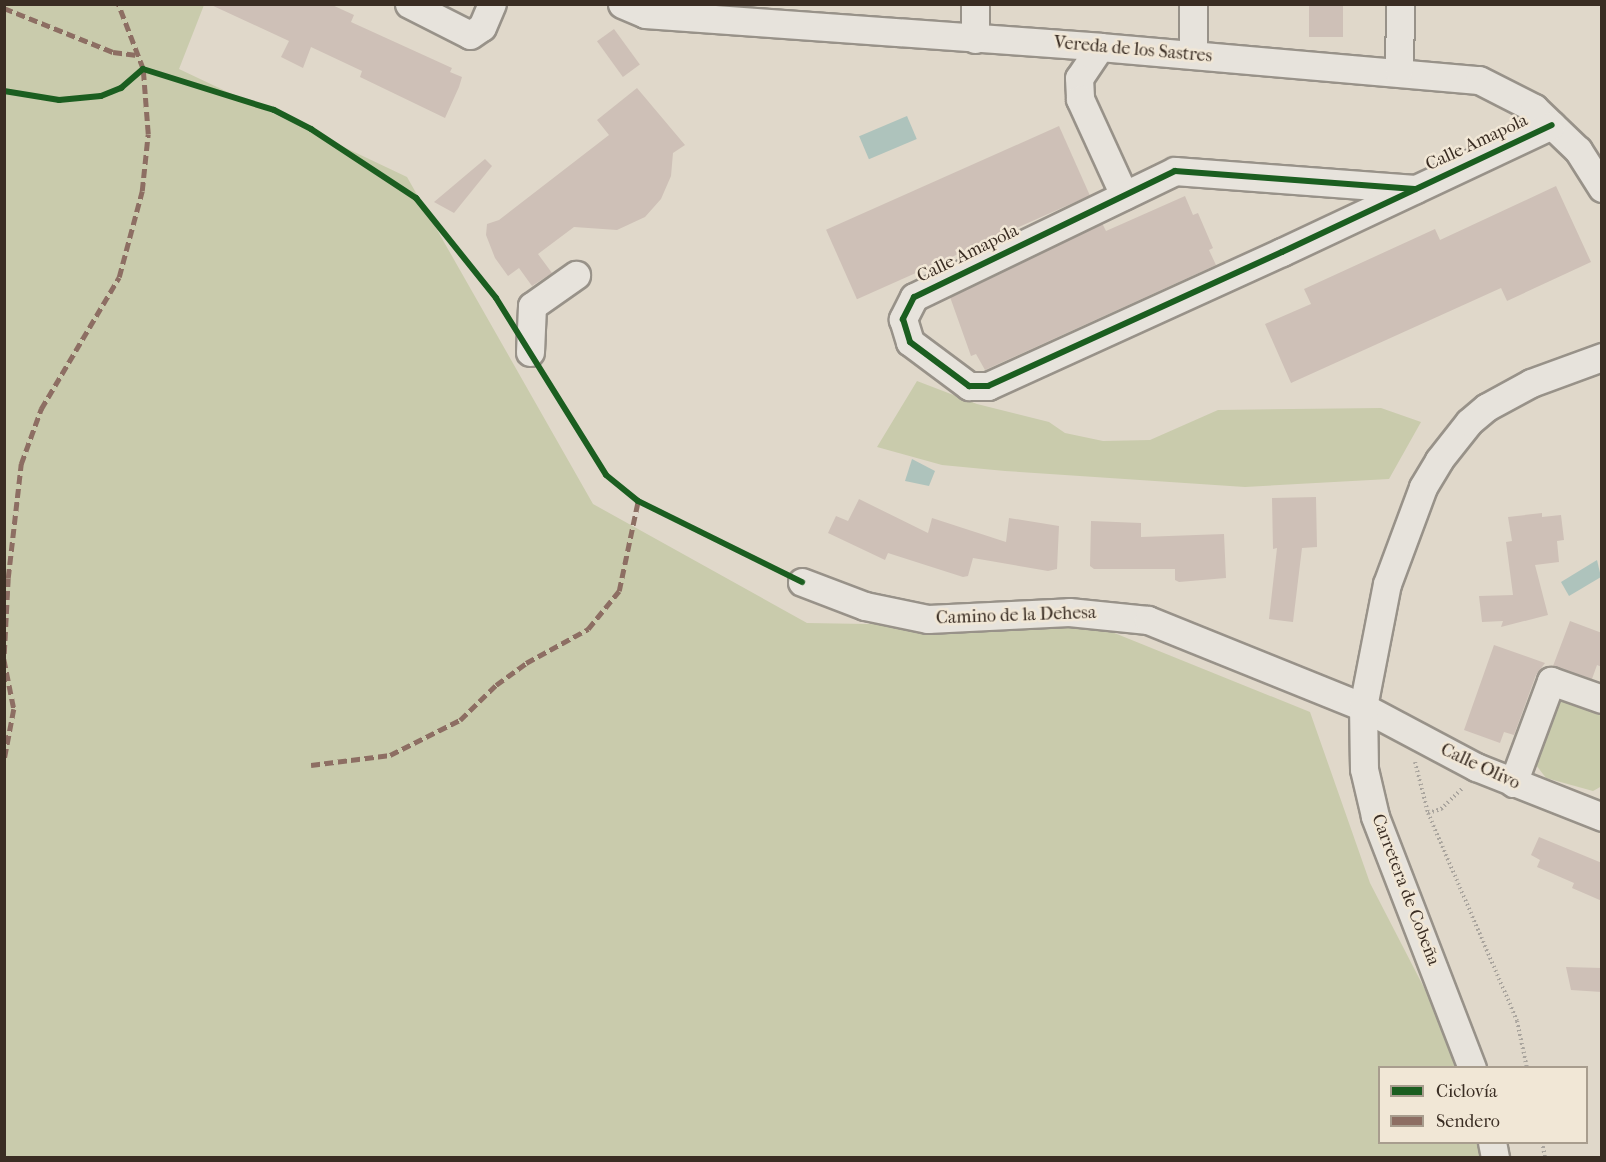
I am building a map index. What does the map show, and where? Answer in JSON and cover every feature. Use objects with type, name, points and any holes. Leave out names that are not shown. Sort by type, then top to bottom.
[{"type":"street","points":[[409,4],[470,35],[477,33],[492,4]]},
{"type":"street","points":[[975,4],[975,39]]},
{"type":"street","points":[[1193,4],[1193,55]]},
{"type":"street","points":[[1399,71],[1400,4]]},
{"type":"street","name":"Vereda de los Sastres","points":[[616,7],[645,14],[796,16],[975,39],[1399,71],[1479,80],[1534,108],[1578,150],[1602,188]]},
{"type":"street","points":[[1100,47],[1079,78],[1080,99],[1124,195]]},
{"type":"street","name":"Calle Amapola","points":[[1415,189],[1175,171],[914,297],[903,319],[910,342],[969,386],[988,386],[1415,189],[1552,125]]},
{"type":"street","points":[[530,352],[532,306],[576,275]]},
{"type":"street","name":"Carretera de Cobeña","points":[[1471,1066],[1375,816],[1364,769],[1363,707],[1387,584],[1419,497],[1439,460],[1469,422],[1487,407],[1531,383],[1602,357]]},
{"type":"street","name":"Camino de la Dehesa","points":[[802,582],[864,606],[928,619],[1069,612],[1148,620],[1363,707]]},
{"type":"street","points":[[1513,783],[1551,681],[1602,699]]},
{"type":"street","name":"Calle Olivo","points":[[1363,707],[1476,767],[1602,817]]},
{"type":"path","points":[[1413,735],[1416,769],[1428,813],[1517,1021],[1527,1066]]},
{"type":"path","points":[[1428,813],[1441,808],[1463,787],[1476,767]]},
{"type":"green space","points":[[5,4],[204,5],[179,69],[407,177],[593,504],[807,623],[1102,628],[1310,712],[1370,883],[1464,1066],[1378,1066],[1378,1144],[1504,1144],[1511,1157],[5,1158]]},
{"type":"green space","points":[[917,381],[977,404],[1049,422],[1065,433],[1103,441],[1150,440],[1218,410],[1381,408],[1421,422],[1389,479],[1245,487],[1005,471],[942,465],[877,447]]},
{"type":"green space","points":[[1566,699],[1601,711],[1602,786],[1593,791],[1546,778],[1536,765],[1557,703]]},
{"type":"water","points":[[907,116],[917,139],[869,159],[859,136]]},
{"type":"water","points":[[912,459],[935,471],[929,486],[905,481]]},
{"type":"water","points":[[1597,560],[1601,577],[1569,596],[1561,582]]},
{"type":"building","points":[[209,4],[330,4],[354,15],[351,22],[452,68],[450,72],[462,77],[459,87],[445,118],[360,77],[362,71],[311,47],[303,68],[281,57],[289,41]]},
{"type":"building","points":[[1309,4],[1343,4],[1343,37],[1309,37]]},
{"type":"building","points":[[614,29],[640,65],[623,77],[597,41]]},
{"type":"building","points":[[637,88],[685,145],[673,153],[671,176],[661,199],[645,217],[617,230],[574,227],[538,254],[552,273],[532,286],[519,268],[508,276],[495,258],[486,235],[487,224],[499,220],[609,135],[597,120]]},
{"type":"building","points":[[1059,126],[1090,195],[857,299],[826,230]]},
{"type":"building","points":[[485,159],[492,166],[454,213],[434,202]]},
{"type":"building","points":[[1556,186],[1591,262],[1507,301],[1501,288],[1291,383],[1265,324],[1311,304],[1304,289],[1435,229],[1440,240]]},
{"type":"building","points":[[1185,196],[1193,215],[1198,213],[1213,248],[1209,250],[1216,265],[985,370],[976,354],[971,356],[950,297],[1102,223],[1106,231]]},
{"type":"building","points":[[1316,497],[1317,547],[1302,548],[1293,622],[1269,619],[1277,548],[1273,549],[1272,498]]},
{"type":"building","points":[[859,499],[928,533],[932,518],[1006,542],[1009,518],[1059,526],[1057,569],[1048,571],[973,558],[968,576],[963,577],[888,553],[885,560],[828,533],[836,516],[848,521]]},
{"type":"building","points":[[1542,513],[1542,517],[1561,515],[1564,540],[1557,541],[1559,562],[1535,565],[1548,615],[1501,627],[1503,621],[1482,622],[1479,596],[1513,595],[1506,542],[1512,541],[1508,517]]},
{"type":"building","points":[[1091,521],[1141,523],[1141,537],[1224,534],[1226,578],[1179,582],[1175,580],[1175,569],[1094,569],[1090,566]]},
{"type":"building","points":[[1570,621],[1602,633],[1602,667],[1597,665],[1592,679],[1553,666]]},
{"type":"building","points":[[1494,645],[1545,663],[1536,675],[1514,735],[1504,732],[1500,743],[1464,730]]},
{"type":"building","points":[[1539,837],[1602,863],[1602,901],[1572,888],[1574,883],[1537,867],[1540,860],[1531,855]]},
{"type":"building","points":[[1566,967],[1602,968],[1602,992],[1571,990]]},
{"type":"marked path","points":[[4,654],[8,578],[21,464],[41,409],[119,277],[142,191],[148,134],[143,69],[118,4]]},
{"type":"marked path","points":[[4,8],[113,52],[139,55]]},
{"type":"marked path","points":[[311,765],[390,755],[460,720],[496,685],[526,663],[588,629],[619,591],[638,501]]},
{"type":"marked path","points":[[4,659],[14,709],[4,762]]},
{"type":"cycle path","points":[[143,69],[274,110],[311,129],[416,198],[496,298],[606,475],[638,501],[802,582]]},
{"type":"cycle path","points":[[4,91],[59,100],[101,96],[121,88],[143,69]]},
{"type":"cycle path","points":[[1415,189],[1175,171],[914,297],[903,319],[910,342],[969,386],[988,386],[1282,252],[1552,125]]}]
